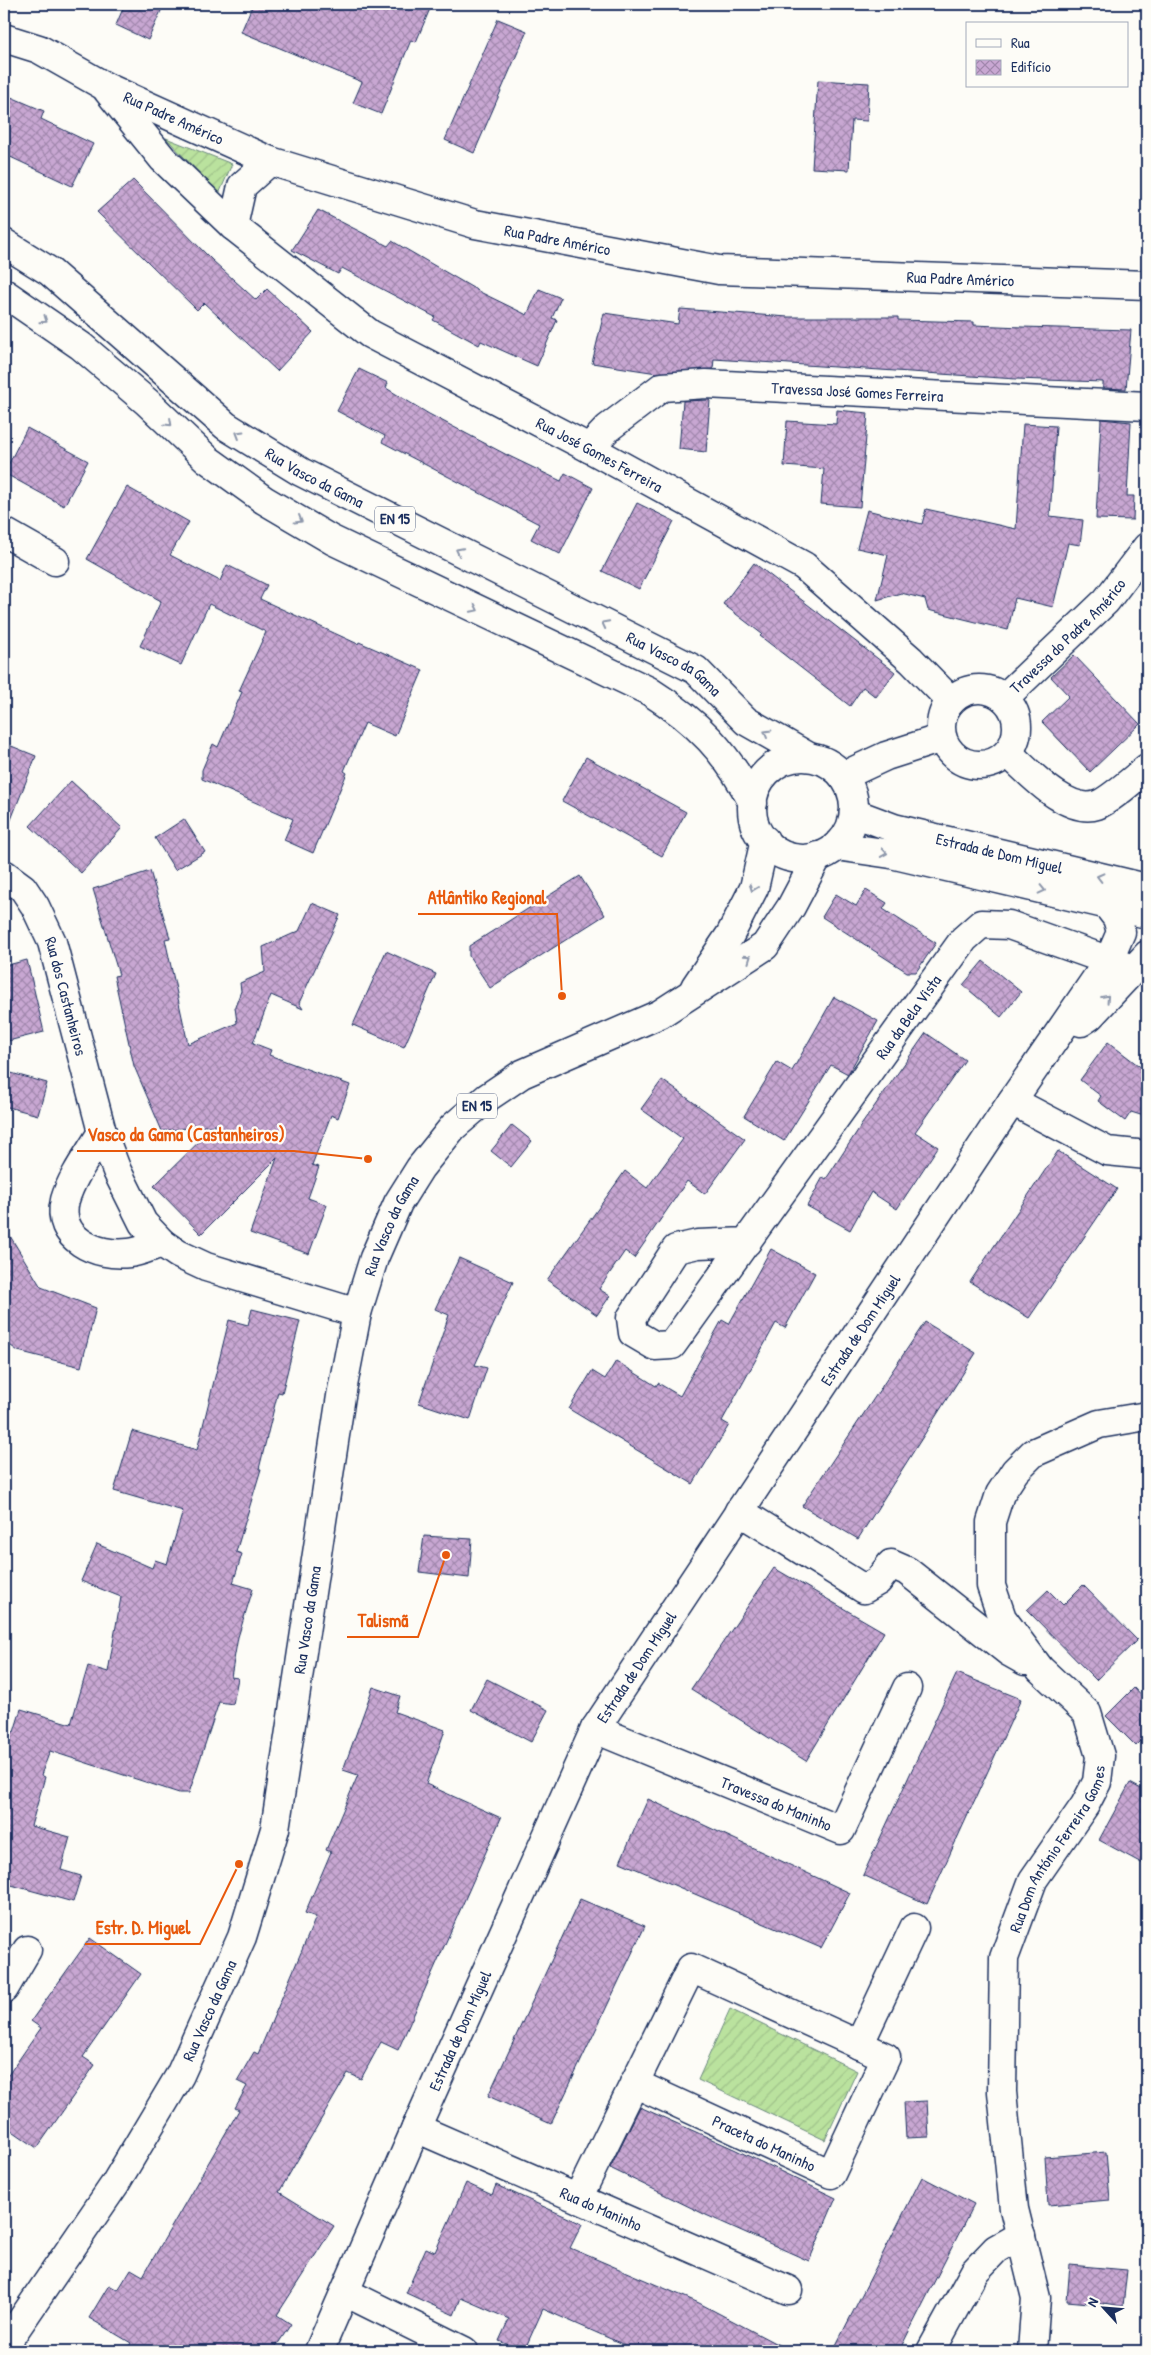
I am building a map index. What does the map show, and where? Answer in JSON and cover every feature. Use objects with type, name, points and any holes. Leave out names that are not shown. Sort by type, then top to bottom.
[{"type":"street","name":"Rua Padre Américo","points":[[4,38],[39,49],[106,88],[270,161],[475,224],[719,270],[1147,285]]},
{"type":"street","name":"Rua José Gomes Ferreira","points":[[106,88],[163,159],[232,226],[370,334],[589,448],[804,566],[911,660],[951,701]]},
{"type":"street","points":[[232,226],[242,186],[270,161]]},
{"type":"street","name":"Rua Vasco da Gama","points":[[4,244],[49,271],[226,426],[301,472],[696,670],[746,721],[809,757]]},
{"type":"street","name":"Rua Vasco da Gama","points":[[4,292],[81,346],[147,402],[207,459],[264,500],[332,540],[649,691],[681,711],[716,745],[739,776],[753,803]]},
{"type":"street","name":"Travessa José Gomes Ferreira","points":[[589,448],[608,428],[662,388],[706,384],[1147,406]]},
{"type":"street","points":[[4,532],[55,561]]},
{"type":"street","name":"Travessa do Padre Américo","points":[[1004,698],[1106,601],[1147,548]]},
{"type":"street","points":[[977,689],[995,692],[1004,698],[1012,707],[1017,719],[1014,743],[1008,753],[999,760],[976,766],[955,757],[942,738],[941,725],[944,712],[951,701],[960,694],[977,689]]},
{"type":"street","points":[[843,776],[886,756],[942,738]]},
{"type":"street","points":[[1008,753],[1059,796],[1078,807],[1098,805],[1147,768]]},
{"type":"street","points":[[809,757],[834,767],[843,776],[850,787],[854,813],[845,837],[827,851],[804,859],[789,856],[775,850],[764,840],[757,829],[753,803],[756,787],[772,769],[793,758],[809,757]]},
{"type":"street","name":"Estrada de Dom Miguel","points":[[854,813],[894,828],[1147,888]]},
{"type":"street","name":"Rua Vasco da Gama","points":[[691,992],[730,935],[754,888],[764,840]]},
{"type":"street","name":"Rua Vasco da Gama","points":[[4,2346],[115,2184],[180,2075],[242,1937],[275,1829],[341,1396],[357,1313],[374,1258],[398,1203],[420,1168],[453,1127],[488,1097],[522,1074],[657,1015],[766,946],[827,851]]},
{"type":"street","name":"Estrada de Dom Miguel","points":[[827,851],[891,854],[1147,914]]},
{"type":"street","name":"Rua dos Castanheiros","points":[[4,874],[23,888],[35,906],[52,942],[102,1132],[117,1171],[143,1223],[162,1243],[178,1254],[206,1267],[357,1313]]},
{"type":"street","name":"Estrada de Dom Miguel","points":[[319,2351],[416,2128],[595,1728],[1012,1101],[1055,1040],[1090,1016],[1129,961],[1117,918],[1107,906]]},
{"type":"street","name":"Rua da Bela Vista","points":[[747,1242],[964,939],[981,924],[1009,925],[1129,961]]},
{"type":"street","points":[[1012,1101],[1107,1151],[1147,1155]]},
{"type":"street","points":[[102,1132],[65,1199],[63,1212],[67,1229],[75,1239],[89,1249],[108,1253],[130,1253],[162,1243]]},
{"type":"street","name":"Rua Dom António Ferreira Gomes","points":[[1032,2351],[1036,2298],[1014,2209],[1002,2092],[1004,1958],[1033,1880],[1057,1849],[1097,1782],[1100,1756],[1087,1713],[1040,1669],[1002,1618],[991,1586],[991,1522],[1000,1494],[1015,1471],[1033,1452],[1099,1424],[1147,1416]]},
{"type":"street","points":[[739,1511],[864,1589],[878,1581],[891,1564],[907,1571],[1009,1652],[1040,1669]]},
{"type":"street","name":"Travessa do Maninho","points":[[595,1728],[841,1830],[907,1688]]},
{"type":"street","points":[[859,2045],[914,1928]]},
{"type":"street","points":[[4,1989],[27,1950]]},
{"type":"street","name":"Praceta do Maninho","points":[[578,2198],[634,2083],[691,1968],[886,2057],[831,2174],[634,2083]]},
{"type":"street","name":"Rua do Maninho","points":[[416,2128],[788,2290]]},
{"type":"street","points":[[931,2351],[975,2271],[996,2249],[1021,2235]]},
{"type":"street","points":[[345,2292],[464,2351]]},
{"type":"green space","points":[[166,138],[232,164],[219,194]]},
{"type":"green space","points":[[730,2009],[857,2071],[825,2140],[698,2080]]},
{"type":"building","points":[[125,4],[164,4],[148,40],[116,25]]},
{"type":"building","points":[[253,4],[432,4],[416,42],[411,40],[381,114],[353,103],[362,82],[241,32]]},
{"type":"building","points":[[498,19],[527,31],[474,153],[445,140]]},
{"type":"building","points":[[818,80],[869,83],[867,121],[852,120],[849,170],[812,168]]},
{"type":"building","points":[[4,94],[44,111],[41,119],[93,144],[72,186],[4,154]]},
{"type":"building","points":[[133,180],[212,260],[256,300],[267,289],[313,332],[277,371],[204,303],[197,310],[97,212]]},
{"type":"building","points":[[318,210],[388,246],[392,241],[480,292],[527,315],[539,289],[561,298],[552,318],[557,320],[537,366],[481,341],[479,345],[433,320],[435,317],[342,268],[338,274],[292,250]]},
{"type":"building","points":[[680,309],[788,317],[898,317],[898,320],[974,322],[974,325],[1131,330],[1126,389],[1103,388],[1103,382],[1016,379],[714,359],[713,369],[657,373],[592,363],[604,313],[678,324]]},
{"type":"building","points":[[359,369],[388,383],[386,388],[429,414],[507,455],[561,481],[565,473],[593,488],[560,554],[531,539],[539,524],[382,442],[385,436],[337,411]]},
{"type":"building","points":[[710,400],[706,452],[679,449],[683,401]]},
{"type":"building","points":[[837,410],[868,413],[860,507],[821,504],[824,469],[784,466],[787,421],[836,424]]},
{"type":"building","points":[[1101,419],[1131,422],[1127,496],[1134,496],[1133,520],[1096,519]]},
{"type":"building","points":[[1023,424],[1056,426],[1050,516],[1083,520],[1080,545],[1068,543],[1053,607],[1015,598],[1008,630],[928,610],[925,599],[901,593],[877,600],[888,555],[857,548],[867,510],[922,524],[926,509],[1016,529]]},
{"type":"building","points":[[27,428],[88,461],[64,506],[4,473]]},
{"type":"building","points":[[127,487],[189,522],[170,555],[220,581],[227,565],[267,585],[260,599],[358,644],[359,642],[423,670],[395,736],[365,723],[344,771],[347,773],[313,853],[284,840],[293,819],[202,779],[202,770],[213,744],[218,747],[242,692],[239,691],[266,632],[209,604],[181,665],[140,646],[161,601],[87,559]]},
{"type":"building","points":[[637,503],[674,521],[639,589],[602,571]]},
{"type":"building","points":[[754,563],[895,672],[876,697],[863,687],[850,706],[760,636],[762,634],[723,604]]},
{"type":"building","points":[[1074,655],[1140,724],[1090,772],[1042,722],[1069,696],[1051,677]]},
{"type":"building","points":[[4,743],[36,756],[5,835],[4,834]]},
{"type":"building","points":[[586,757],[686,812],[662,856],[562,801]]},
{"type":"building","points":[[71,781],[122,828],[81,873],[30,826]]},
{"type":"building","points":[[184,819],[205,852],[175,870],[155,838]]},
{"type":"building","points":[[150,871],[170,938],[165,939],[188,1044],[237,1023],[235,1007],[241,991],[240,983],[265,972],[263,947],[299,931],[312,903],[340,915],[299,1003],[303,1009],[271,995],[253,1043],[271,1050],[269,1055],[350,1085],[338,1118],[331,1115],[312,1165],[319,1167],[308,1198],[327,1205],[309,1254],[250,1233],[277,1158],[201,1234],[154,1186],[216,1125],[162,1131],[134,1066],[114,976],[119,975],[93,889]]},
{"type":"building","points":[[580,876],[605,915],[490,988],[469,956],[469,946]]},
{"type":"building","points":[[866,890],[887,903],[883,909],[936,943],[916,972],[907,972],[822,917],[836,894],[856,906]]},
{"type":"building","points":[[386,951],[436,974],[404,1047],[353,1025]]},
{"type":"building","points":[[27,960],[44,1032],[4,1042],[4,966]]},
{"type":"building","points":[[983,961],[1021,992],[1001,1017],[963,985]]},
{"type":"building","points":[[834,997],[878,1021],[848,1074],[831,1065],[784,1141],[744,1116],[777,1062],[792,1071]]},
{"type":"building","points":[[926,1033],[965,1060],[915,1132],[938,1147],[897,1209],[871,1192],[850,1230],[807,1206],[823,1177],[826,1179]]},
{"type":"building","points":[[1108,1042],[1147,1072],[1147,1117],[1131,1112],[1125,1121],[1098,1101],[1101,1096],[1080,1080]]},
{"type":"building","points":[[4,1071],[47,1083],[38,1115],[4,1106]]},
{"type":"building","points":[[662,1080],[745,1139],[705,1194],[687,1181],[634,1258],[625,1251],[599,1289],[610,1296],[597,1315],[547,1280],[625,1171],[647,1188],[683,1139],[641,1109]]},
{"type":"building","points":[[512,1125],[532,1141],[511,1167],[491,1151]]},
{"type":"building","points":[[1058,1151],[1117,1189],[1029,1318],[970,1282]]},
{"type":"building","points":[[4,1226],[41,1287],[96,1308],[81,1367],[18,1351],[4,1341]]},
{"type":"building","points":[[771,1249],[815,1273],[785,1328],[776,1323],[722,1421],[729,1425],[693,1484],[569,1409],[592,1371],[605,1379],[616,1361],[656,1386],[658,1383],[680,1396],[722,1320],[729,1324]]},
{"type":"building","points":[[459,1258],[513,1282],[475,1365],[487,1368],[470,1420],[419,1403],[449,1315],[435,1309]]},
{"type":"building","points":[[252,1309],[300,1321],[282,1393],[278,1392],[259,1469],[261,1469],[236,1552],[242,1554],[233,1583],[253,1589],[238,1637],[231,1677],[238,1678],[233,1704],[219,1702],[189,1793],[179,1793],[50,1751],[41,1775],[45,1777],[31,1826],[70,1837],[61,1870],[81,1876],[73,1902],[4,1883],[4,1729],[14,1732],[21,1709],[71,1724],[88,1666],[108,1672],[121,1597],[81,1581],[97,1544],[152,1568],[155,1560],[167,1564],[183,1511],[114,1491],[132,1431],[197,1450],[229,1320],[248,1325]]},
{"type":"building","points":[[925,1322],[976,1353],[858,1539],[802,1506]]},
{"type":"building","points":[[424,1536],[472,1539],[469,1578],[419,1572]]},
{"type":"building","points":[[774,1568],[884,1632],[806,1761],[691,1689]]},
{"type":"building","points":[[1083,1585],[1137,1640],[1096,1680],[1027,1610],[1048,1590],[1063,1605]]},
{"type":"building","points":[[957,1673],[1021,1699],[927,1904],[863,1875]]},
{"type":"building","points":[[487,1679],[548,1710],[531,1742],[471,1710]]},
{"type":"building","points":[[373,1687],[400,1696],[395,1712],[445,1730],[426,1784],[501,1818],[398,2050],[381,2042],[361,2079],[348,2073],[279,2192],[334,2226],[277,2315],[291,2324],[273,2351],[126,2351],[131,2343],[89,2318],[109,2285],[118,2290],[131,2269],[143,2276],[239,2110],[235,2108],[247,2086],[237,2081],[254,2052],[258,2054],[316,1917],[305,1913],[331,1852],[326,1850],[358,1775],[343,1770]]},
{"type":"building","points":[[1134,1688],[1147,1702],[1147,1735],[1136,1746],[1106,1716]]},
{"type":"building","points":[[1130,1783],[1147,1792],[1147,1866],[1099,1840]]},
{"type":"building","points":[[648,1799],[850,1893],[821,1948],[620,1862]]},
{"type":"building","points":[[580,1899],[645,1926],[551,2124],[488,2096]]},
{"type":"building","points":[[90,1938],[141,1974],[83,2057],[95,2065],[37,2148],[4,2125],[4,2081],[41,2028],[31,2021]]},
{"type":"building","points":[[927,2101],[929,2137],[906,2138],[904,2102]]},
{"type":"building","points":[[640,2107],[836,2198],[809,2261],[706,2215],[610,2168]]},
{"type":"building","points":[[1106,2152],[1110,2200],[1048,2205],[1045,2157]]},
{"type":"building","points":[[922,2177],[974,2204],[899,2351],[833,2351]]},
{"type":"building","points":[[466,2183],[492,2195],[496,2185],[582,2224],[570,2248],[699,2303],[790,2351],[638,2351],[543,2309],[524,2351],[499,2341],[509,2319],[461,2298],[454,2315],[406,2293],[426,2248],[435,2252]]},
{"type":"building","points":[[1070,2265],[1127,2270],[1123,2306],[1067,2301]]},
{"type":"place","name":"Atlântiko Regional","points":[[562,996]]},
{"type":"place","name":"Vasco da Gama (Castanheiros)","points":[[368,1159]]},
{"type":"place","name":"Talismã","points":[[446,1555]]},
{"type":"place","name":"Estr. D. Miguel","points":[[239,1864]]}]
